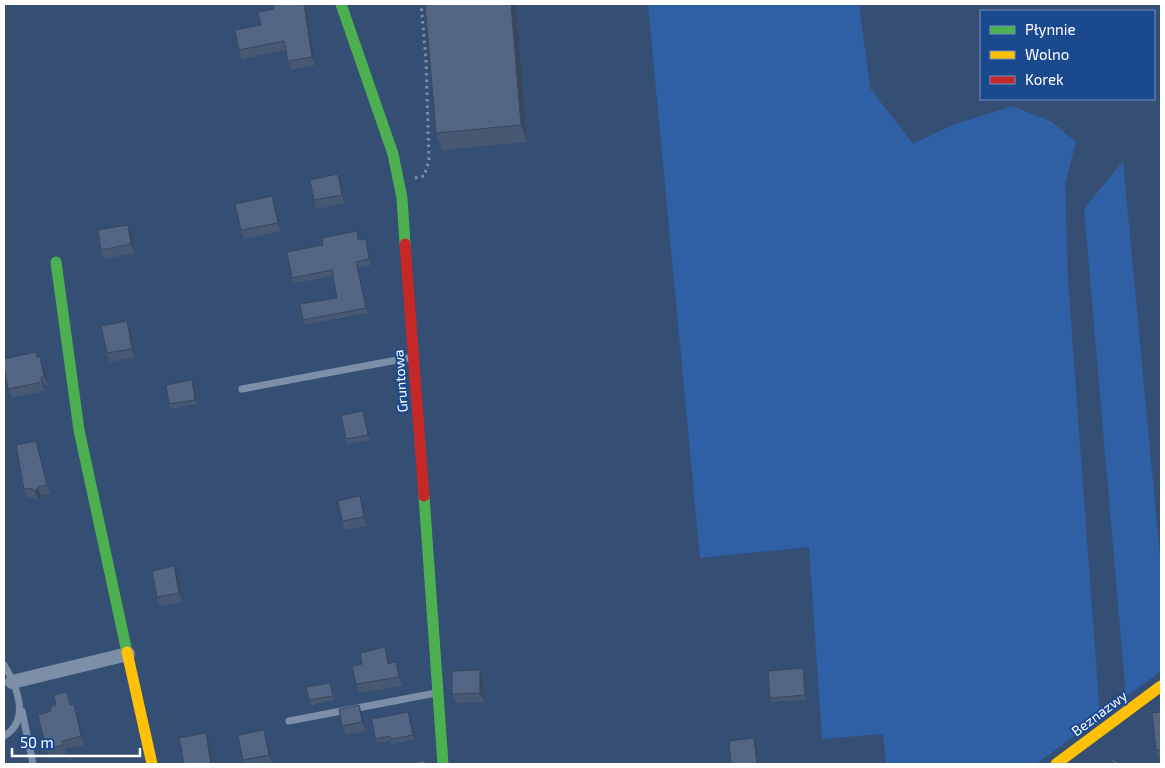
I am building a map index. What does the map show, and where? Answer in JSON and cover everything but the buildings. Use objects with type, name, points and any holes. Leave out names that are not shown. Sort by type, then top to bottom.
[{"type":"street","name":"Gruntowa","points":[[341,4],[393,154],[399,180],[443,764]]},
{"type":"street","points":[[56,262],[79,430],[152,764]]},
{"type":"street","points":[[12,682],[128,654]]},
{"type":"street","name":"Beznazwy","points":[[1056,764],[1161,686]]},
{"type":"lane","points":[[242,389],[413,357]]},
{"type":"lane","points":[[4,665],[20,704],[33,764]]},
{"type":"lane","points":[[289,721],[439,693]]},
{"type":"lane","points":[[4,736],[17,724],[20,715],[20,704]]},
{"type":"path","points":[[399,180],[424,176],[428,161],[426,60],[421,4]]},
{"type":"shaded area","points":[[648,4],[859,4],[870,88],[913,144],[952,125],[1013,106],[1052,122],[1076,142],[1065,184],[1068,280],[1100,717],[1036,764],[886,764],[883,734],[822,739],[809,547],[700,558]]},
{"type":"shaded area","points":[[1123,161],[1161,567],[1161,671],[1126,697],[1084,209]]},
{"type":"traffic: fast","points":[[341,4],[393,154],[402,198],[405,244]]},
{"type":"traffic: fast","points":[[56,262],[79,430],[127,652]]},
{"type":"traffic: fast","points":[[424,496],[443,764]]},
{"type":"traffic: slow","points":[[127,652],[152,764]]},
{"type":"traffic: slow","points":[[1056,764],[1161,686]]},
{"type":"traffic: jam","points":[[405,244],[424,496]]}]
